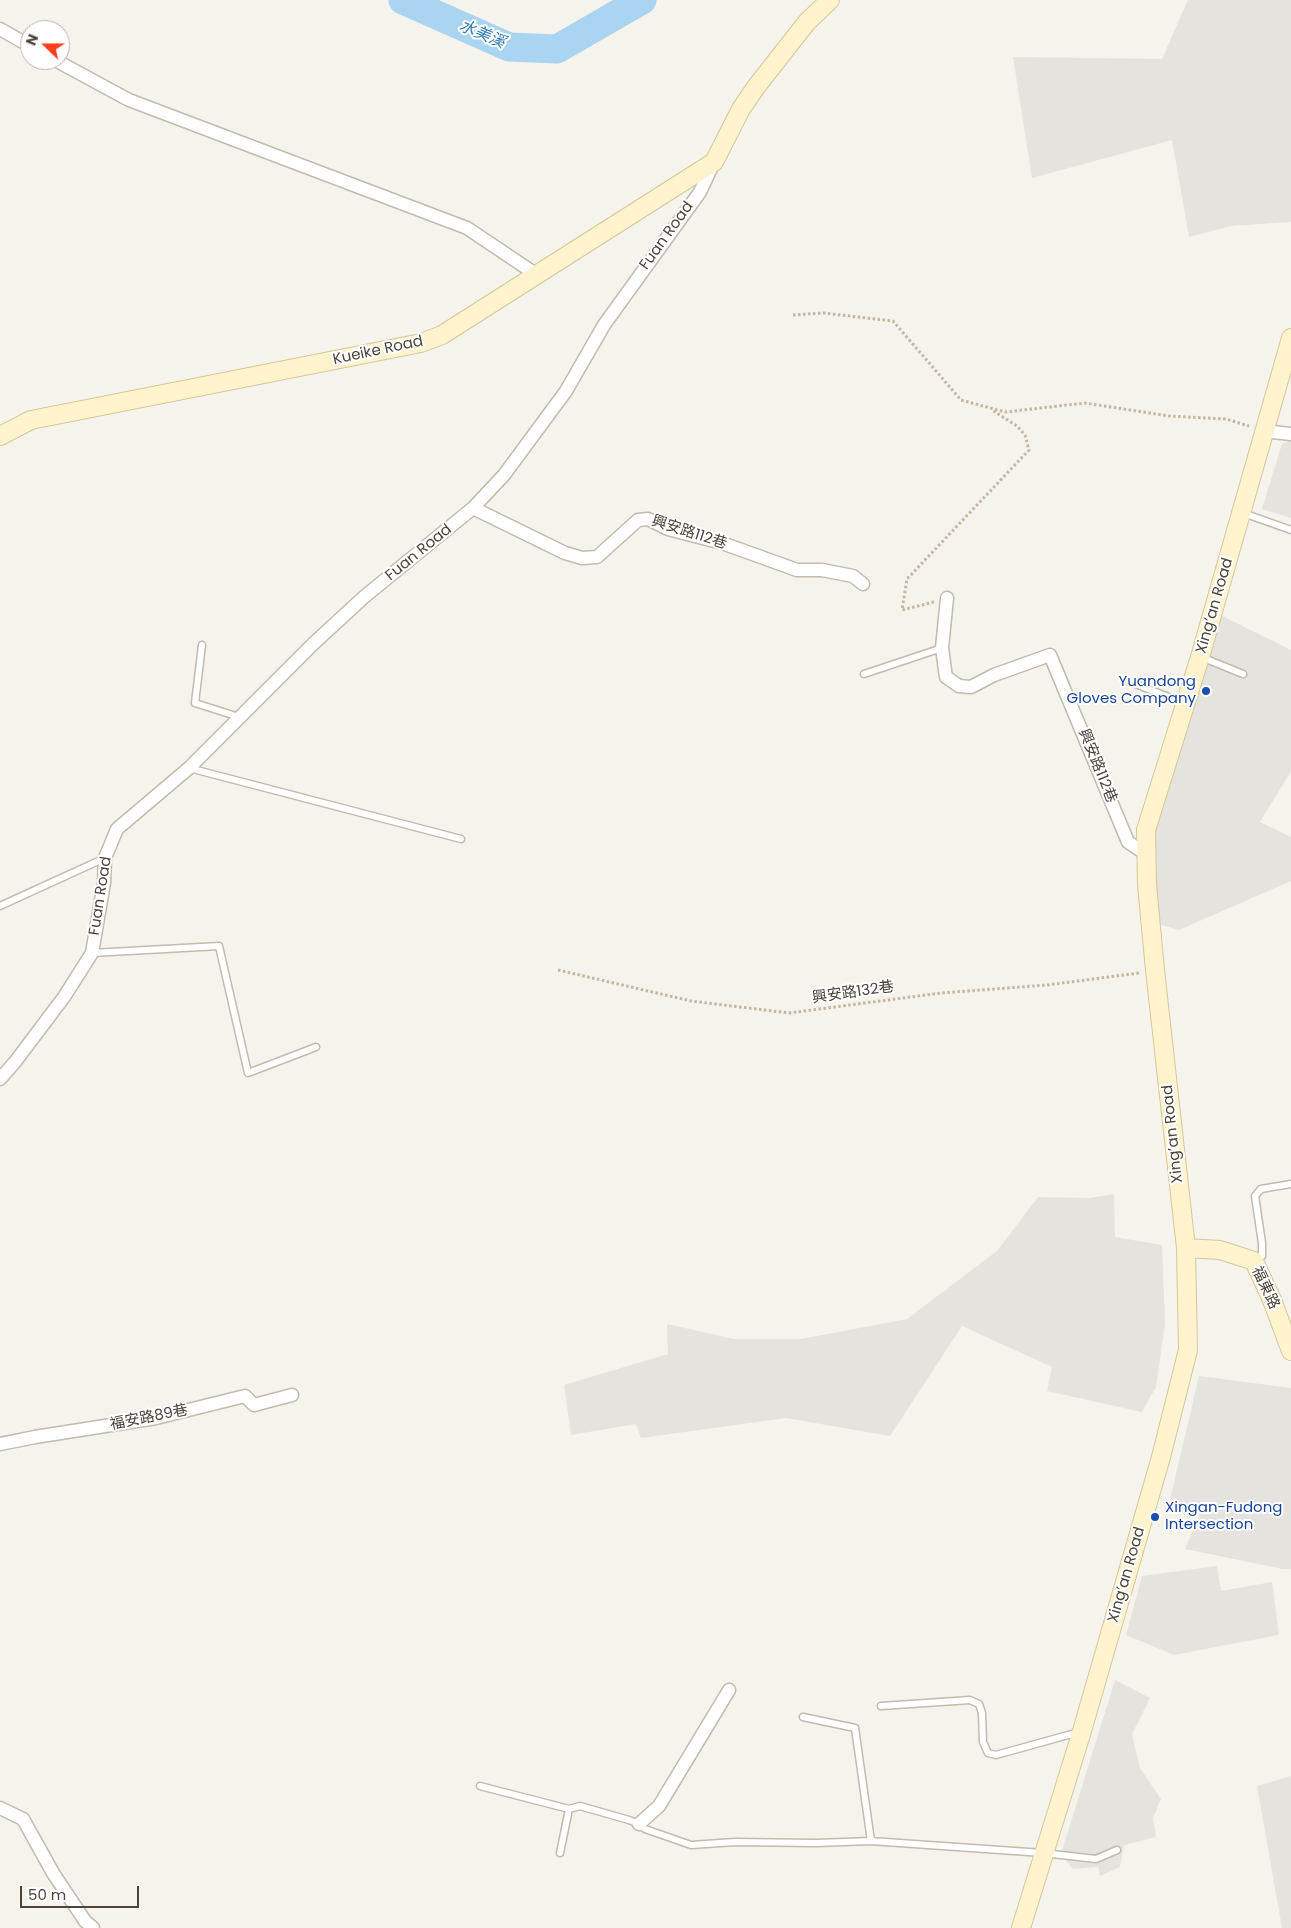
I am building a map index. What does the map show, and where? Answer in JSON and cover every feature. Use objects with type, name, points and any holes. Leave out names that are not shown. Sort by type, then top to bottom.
[{"type":"street","name":"Fuan Road","points":[[0,1079],[16,1062],[64,997],[92,953],[104,883],[105,858],[116,828],[189,768],[313,644],[364,597],[473,508],[504,475],[566,391],[604,325],[700,192],[742,109],[756,87],[807,22],[830,0]]},
{"type":"street","points":[[0,29],[20,40]]},
{"type":"street","points":[[70,68],[129,100],[467,228],[537,275]]},
{"type":"street","name":"Kueike Road","points":[[0,436],[31,420],[421,343],[442,335],[714,162]]},
{"type":"street","name":"Xing’an Road","points":[[1021,1928],[1082,1731],[1161,1457],[1188,1350],[1186,1248],[1155,970],[1146,854],[1146,830],[1200,657],[1242,512],[1263,430],[1291,338]]},
{"type":"street","points":[[1263,430],[1291,434]]},
{"type":"street","name":"興安路112巷","points":[[473,508],[565,554],[582,558],[597,557],[638,520],[648,519],[668,529],[722,543],[797,570],[822,570],[853,576],[863,584]]},
{"type":"street","name":"興安路112巷","points":[[947,598],[942,648],[946,677],[959,686],[971,687],[994,675],[1050,655],[1128,842],[1146,854]]},
{"type":"street","name":"福東路","points":[[1186,1248],[1220,1250],[1254,1261],[1272,1300],[1291,1351]]},
{"type":"street","name":"福安路89巷","points":[[0,1444],[156,1418],[244,1396],[254,1406],[292,1395]]},
{"type":"street","points":[[639,1824],[660,1806],[729,1690]]},
{"type":"street","points":[[0,1808],[23,1819],[53,1873],[85,1922],[93,1928]]},
{"type":"lane","points":[[1242,512],[1291,530]]},
{"type":"lane","points":[[202,645],[195,703],[239,717]]},
{"type":"lane","points":[[864,674],[942,648]]},
{"type":"lane","points":[[1200,657],[1243,674]]},
{"type":"lane","points":[[1128,681],[1185,703]]},
{"type":"lane","points":[[189,768],[460,839]]},
{"type":"lane","points":[[0,906],[105,858]]},
{"type":"lane","points":[[92,953],[219,946],[248,1073],[316,1047]]},
{"type":"lane","points":[[1254,1261],[1262,1256],[1262,1243],[1255,1196],[1262,1188],[1291,1184]]},
{"type":"lane","points":[[881,1706],[970,1700],[979,1704],[982,1713],[983,1742],[988,1753],[996,1755],[1082,1731]]},
{"type":"lane","points":[[803,1717],[855,1728],[871,1840]]},
{"type":"lane","points":[[480,1786],[569,1808],[580,1806],[639,1824],[645,1829],[691,1845],[735,1842],[816,1843],[871,1840],[1043,1853],[1096,1860],[1117,1850]]},
{"type":"lane","points":[[560,1853],[569,1808]]},
{"type":"path","points":[[793,315],[822,313],[893,321],[961,400],[1006,412],[1085,404],[1169,416],[1226,419],[1263,430]]},
{"type":"path","points":[[947,598],[902,610],[907,579],[1029,450],[1026,436],[1017,426],[988,407]]},
{"type":"path","name":"興安路132巷","points":[[558,970],[692,1001],[789,1013],[941,993],[1046,985],[1155,970]]},
{"type":"shaded area","points":[[1188,0],[1291,0],[1291,222],[1231,226],[1189,237],[1172,140],[1032,178],[1013,57],[1162,59]]},
{"type":"shaded area","points":[[1291,440],[1291,518],[1262,509],[1282,444]]},
{"type":"shaded area","points":[[1216,613],[1291,650],[1291,771],[1260,822],[1291,837],[1291,881],[1179,930],[1155,923],[1152,823]]},
{"type":"shaded area","points":[[1114,1194],[1115,1237],[1162,1245],[1165,1324],[1156,1387],[1142,1412],[1047,1391],[1052,1367],[962,1326],[890,1436],[786,1418],[641,1438],[636,1424],[571,1435],[564,1385],[668,1354],[667,1324],[734,1339],[801,1339],[907,1319],[997,1251],[1038,1197],[1090,1198]]},
{"type":"shaded area","points":[[1199,1376],[1291,1388],[1291,1569],[1185,1549],[1199,1515],[1169,1504]]},
{"type":"shaded area","points":[[1217,1566],[1221,1591],[1272,1582],[1279,1635],[1174,1655],[1126,1635],[1142,1576]]},
{"type":"shaded area","points":[[1115,1680],[1150,1698],[1132,1734],[1140,1768],[1161,1799],[1153,1818],[1156,1837],[1124,1845],[1120,1867],[1100,1876],[1098,1867],[1073,1869],[1061,1854]]},
{"type":"shaded area","points":[[1291,1776],[1291,1928],[1282,1928],[1257,1786]]},
{"type":"waterway","name":"水美溪","points":[[403,0],[509,47],[557,49],[642,0]]},
{"type":"place","name":"Yuandong Gloves Company","points":[[1206,691]]},
{"type":"place","name":"Xingan-Fudong Intersection","points":[[1155,1517]]}]
